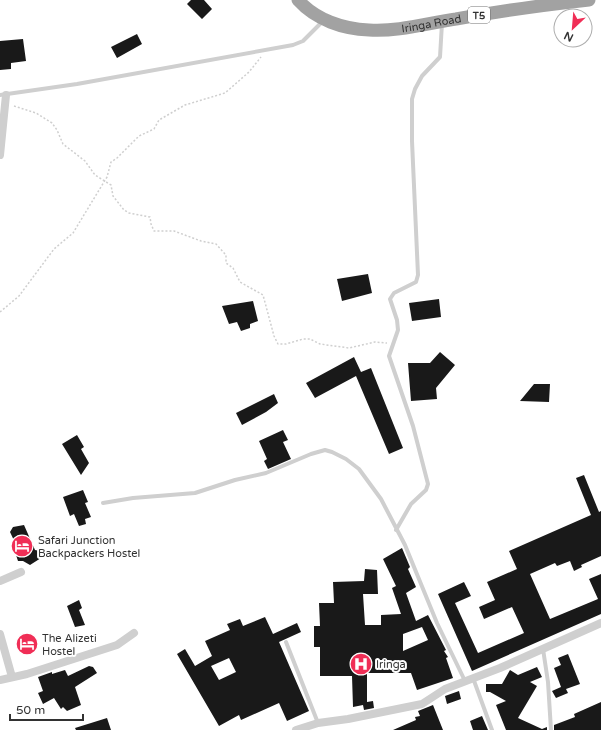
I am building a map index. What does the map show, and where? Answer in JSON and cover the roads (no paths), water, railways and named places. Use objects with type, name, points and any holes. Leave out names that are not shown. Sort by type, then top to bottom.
[{"type":"highway","name":"T5","points":[[298,0],[324,20]]},
{"type":"highway","name":"Iringa Road","points":[[324,20],[347,27],[369,30],[391,30],[442,21],[589,0]]},
{"type":"street","points":[[0,155],[5,103],[3,95]]},
{"type":"street","points":[[0,581],[21,572]]},
{"type":"street","points":[[296,730],[318,722],[348,719],[422,704],[445,689],[543,649],[601,623]]},
{"type":"street","points":[[0,680],[117,645],[134,633]]},
{"type":"street","points":[[0,634],[12,677]]},
{"type":"lane","points":[[3,95],[77,84],[293,45],[303,41],[324,20]]},
{"type":"lane","points":[[396,530],[411,504],[426,490],[428,484],[408,408],[391,366],[389,356],[398,330],[397,320],[390,299],[394,293],[416,282],[418,275],[412,141],[412,99],[415,89],[422,76],[440,58],[442,21]]},
{"type":"lane","points":[[103,503],[134,498],[194,493],[242,478],[266,473],[311,454],[325,450],[346,459],[359,469],[381,498],[469,679],[492,730]]},
{"type":"lane","points":[[286,642],[318,722]]},
{"type":"lane","points":[[543,649],[548,682],[551,730]]},
{"type":"place","name":"Safari Junction Backpackers Hostel","points":[[22,546]]},
{"type":"place","name":"The Alizeti Hostel","points":[[27,644]]},
{"type":"place","name":"Iringa","points":[[361,664]]}]
